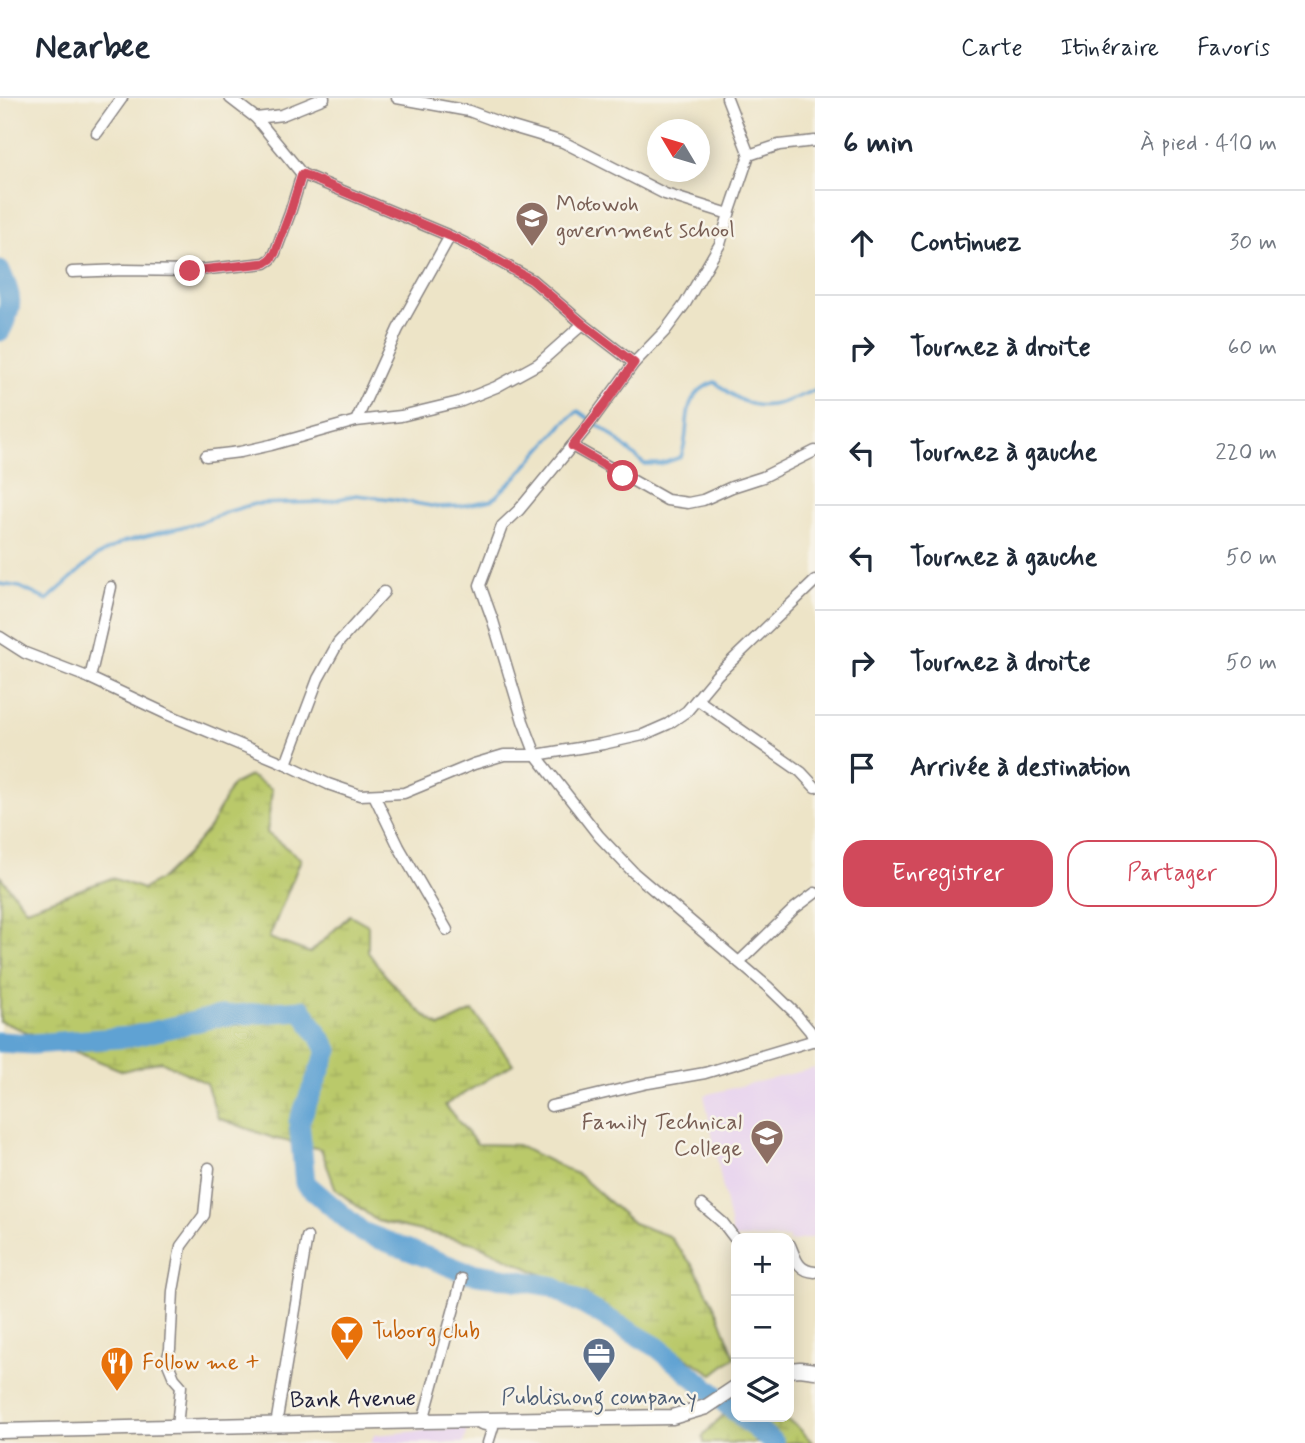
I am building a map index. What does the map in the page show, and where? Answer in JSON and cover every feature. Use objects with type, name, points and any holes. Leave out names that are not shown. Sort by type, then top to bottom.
[{"type":"street","points":[[97,134],[122,98]]},
{"type":"street","points":[[230,98],[256,118],[302,174],[450,236],[532,280],[634,363]]},
{"type":"street","points":[[256,118],[282,115],[324,98]]},
{"type":"street","points":[[397,98],[469,111],[563,142],[665,194],[729,214]]},
{"type":"street","points":[[551,1106],[648,1083],[705,1073],[815,1040],[794,1012],[634,873],[599,836],[536,755],[480,585],[502,526],[519,510],[585,430],[634,363],[665,331],[685,304],[720,244],[749,155],[727,98]]},
{"type":"street","points":[[749,155],[779,145],[815,141]]},
{"type":"street","points":[[72,272],[190,271],[265,263],[275,253],[302,174]]},
{"type":"street","points":[[356,421],[398,329],[450,236]]},
{"type":"street","points":[[206,456],[240,452],[356,421],[401,416],[459,402],[538,364],[583,324]]},
{"type":"street","points":[[572,446],[667,500],[688,503],[763,477],[815,451]]},
{"type":"street","points":[[0,637],[25,653],[90,678],[328,784],[360,795],[404,793],[474,764],[504,755],[536,755],[603,744],[643,735],[678,718],[698,700],[717,675],[815,581]]},
{"type":"street","points":[[90,678],[111,587]]},
{"type":"street","points":[[286,764],[318,679],[338,643],[384,592]]},
{"type":"street","points":[[698,700],[801,772],[815,787]]},
{"type":"street","points":[[374,795],[399,847],[447,930]]},
{"type":"street","points":[[739,962],[815,892]]},
{"type":"street","points":[[177,1427],[181,1386],[174,1378],[167,1361],[173,1291],[181,1246],[204,1214],[209,1168]]},
{"type":"street","points":[[702,1205],[731,1233]]},
{"type":"street","points":[[276,1425],[307,1237]]},
{"type":"street","points":[[795,1268],[815,1272]]},
{"type":"street","points":[[423,1421],[461,1279]]},
{"type":"street","points":[[794,1370],[815,1371]]},
{"type":"street","name":"Bank Avenue","points":[[0,1431],[672,1417],[706,1406],[731,1390]]},
{"type":"street","points":[[469,1420],[493,1427],[488,1443]]},
{"type":"shaded area","name":"Family Technical College","points":[[815,1068],[815,1237],[794,1241],[794,1233],[732,1233],[704,1095]]},
{"type":"shaded area","points":[[467,1427],[464,1443],[371,1443],[374,1435]]},
{"type":"green space","points":[[250,776],[272,789],[267,833],[301,859],[269,938],[310,953],[350,915],[368,925],[368,952],[418,1010],[440,1027],[473,1011],[513,1064],[445,1105],[477,1144],[517,1145],[579,1175],[633,1223],[669,1236],[694,1267],[717,1311],[731,1347],[731,1360],[713,1374],[584,1294],[474,1243],[377,1221],[336,1190],[321,1149],[273,1138],[218,1118],[206,1083],[161,1061],[123,1071],[0,1021],[0,876],[26,909],[112,878],[143,889],[162,878],[187,854],[210,827],[232,785]]},
{"type":"green space","points":[[731,1407],[731,1422],[790,1422],[813,1443],[704,1443],[703,1436]]},
{"type":"waterway","points":[[0,271],[10,301],[8,314],[0,331]]},
{"type":"waterway","points":[[0,584],[20,587],[47,600],[95,557],[123,542],[201,522],[254,504],[326,502],[356,495],[437,507],[492,500],[578,411],[608,432],[644,464],[661,464],[681,457],[690,404],[703,388],[715,382],[739,399],[761,406],[788,401],[815,390]]},
{"type":"waterway","points":[[0,1042],[32,1044],[130,1037],[220,1016],[302,1010],[328,1050],[299,1122],[305,1183],[362,1232],[465,1272],[551,1286],[657,1347],[731,1408]]},
{"type":"waterway","points":[[748,1422],[774,1443]]},
{"type":"place","name":"Motowoh government school","points":[[532,248]]},
{"type":"place","name":"Family Technical College","points":[[767,1166]]},
{"type":"place","name":"Tuborg club","points":[[347,1362]]},
{"type":"place","name":"Publishong company","points":[[599,1384]]},
{"type":"place","name":"Follow me +","points":[[117,1393]]},
{"type":"route","points":[[190,271],[265,263],[271,259],[302,174],[450,236],[532,280],[634,363],[572,446],[623,476]]}]
